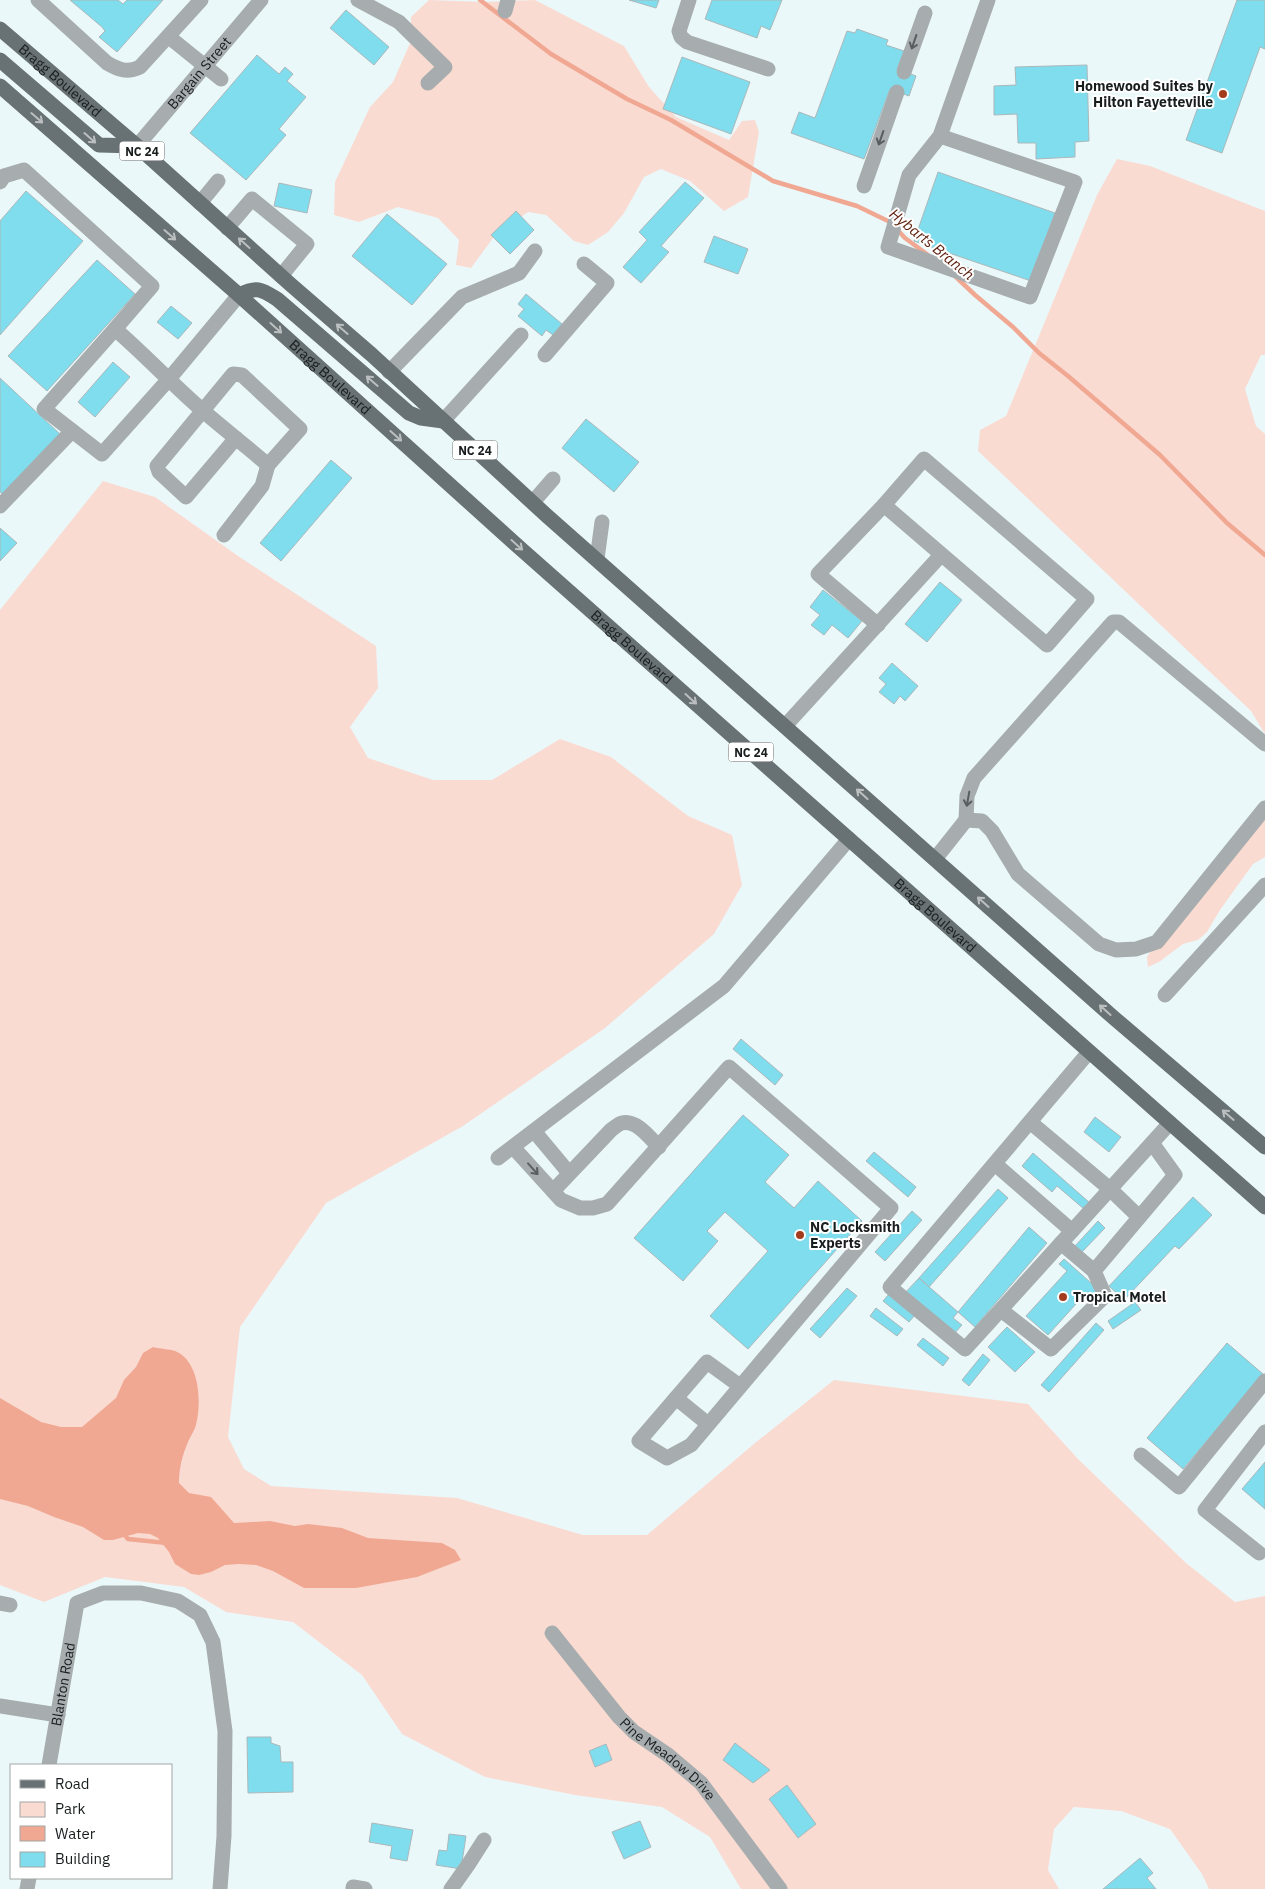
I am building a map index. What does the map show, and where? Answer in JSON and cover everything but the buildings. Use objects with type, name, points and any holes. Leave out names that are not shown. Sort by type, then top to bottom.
[{"type":"main road","name":"Bragg Boulevard","points":[[0,28],[137,146],[533,502],[1114,1018],[1265,1147]]},
{"type":"main road","points":[[0,60],[99,145],[137,146]]},
{"type":"main road","name":"Bragg Boulevard","points":[[0,86],[239,295],[521,549],[1265,1207]]},
{"type":"main road","points":[[239,295],[250,290],[261,289],[277,299],[409,413],[421,418],[443,421]]},
{"type":"street","points":[[38,0],[107,63],[119,70],[132,70],[140,67],[201,0]]},
{"type":"street","name":"Bargain Street","points":[[137,146],[261,0]]},
{"type":"street","points":[[358,0],[399,22],[445,67],[428,83]]},
{"type":"street","points":[[689,0],[679,31],[681,37],[687,42],[768,70]]},
{"type":"street","points":[[940,136],[1075,182],[1030,298],[888,247],[909,175],[940,136],[988,0]]},
{"type":"street","points":[[904,72],[924,13]]},
{"type":"street","points":[[169,37],[221,79]]},
{"type":"street","points":[[864,186],[898,92]]},
{"type":"street","points":[[0,182],[4,176],[24,170],[152,286],[44,409],[102,454],[169,379],[239,295]]},
{"type":"street","points":[[200,203],[218,181]]},
{"type":"street","points":[[227,228],[252,199],[307,244],[280,276]]},
{"type":"street","points":[[389,372],[462,297],[519,273],[535,251]]},
{"type":"street","points":[[545,355],[607,283],[584,264]]},
{"type":"street","points":[[115,329],[202,410],[268,464]]},
{"type":"street","points":[[443,421],[521,334]]},
{"type":"street","points":[[224,535],[262,486],[268,464],[300,429],[242,376],[233,374],[157,466],[159,472],[186,497],[236,438]]},
{"type":"street","points":[[0,506],[72,431]]},
{"type":"street","points":[[878,625],[818,574],[884,505],[924,459],[1087,599],[1047,646],[884,505]]},
{"type":"street","points":[[533,502],[554,479]]},
{"type":"street","points":[[597,559],[602,522]]},
{"type":"street","points":[[785,726],[942,555]]},
{"type":"street","points":[[935,859],[966,820],[968,796],[974,778],[1113,622],[1119,622],[1265,744]]},
{"type":"street","points":[[966,820],[982,822],[992,831],[1018,874],[1100,944],[1116,950],[1136,949],[1157,942],[1265,808]]},
{"type":"street","points":[[498,1158],[724,986],[849,839]]},
{"type":"street","points":[[1165,995],[1265,885]]},
{"type":"street","points":[[1089,1052],[890,1287],[965,1349],[1170,1123]]},
{"type":"street","points":[[513,1146],[561,1200],[580,1208],[593,1208],[607,1204],[729,1067],[891,1208],[691,1445],[667,1458],[639,1442],[707,1362],[740,1386]]},
{"type":"street","points":[[1030,1122],[1110,1189],[1140,1217]]},
{"type":"street","points":[[553,1191],[611,1130],[622,1123],[630,1123],[637,1126],[659,1147]]},
{"type":"street","points":[[534,1131],[569,1173]]},
{"type":"street","points":[[1094,1271],[1175,1175],[1152,1144]]},
{"type":"street","points":[[995,1164],[1072,1232]]},
{"type":"street","points":[[1001,1310],[1051,1349],[1105,1296],[1094,1271],[1061,1243]]},
{"type":"street","points":[[1141,1455],[1180,1487],[1265,1381]]},
{"type":"street","points":[[676,1398],[708,1424]]},
{"type":"street","points":[[1259,1554],[1205,1510],[1265,1432]]},
{"type":"street","name":"Blanton Road","points":[[49,1764],[77,1603],[103,1593],[141,1593],[178,1601],[200,1615],[213,1642],[225,1731],[224,1836],[220,1889]]},
{"type":"street","name":"Pine Meadow Drive","points":[[552,1634],[619,1717],[634,1732],[701,1783],[780,1889]]},
{"type":"street","points":[[0,1706],[58,1715]]},
{"type":"street","points":[[451,1889],[484,1840]]},
{"type":"street","points":[[353,1889],[353,1887],[365,1889]]},
{"type":"green space","points":[[429,0],[483,2],[535,0],[624,46],[649,87],[676,117],[729,140],[742,121],[755,120],[759,132],[748,197],[724,211],[690,181],[661,169],[644,177],[624,213],[608,232],[588,245],[574,241],[546,215],[528,212],[496,234],[471,268],[456,265],[459,240],[438,218],[398,207],[359,222],[334,215],[335,182],[370,107],[393,82],[411,41],[411,17]]},
{"type":"green space","points":[[1117,159],[1150,166],[1265,211],[1265,355],[1261,355],[1245,389],[1256,426],[1265,434],[1265,734],[1251,711],[978,451],[980,430],[1006,416],[1097,195]]},
{"type":"green space","points":[[103,481],[155,497],[238,556],[376,646],[378,688],[350,727],[368,758],[433,780],[492,780],[560,739],[611,757],[688,816],[732,835],[742,885],[714,934],[605,1028],[463,1126],[326,1203],[240,1327],[228,1437],[244,1469],[271,1486],[457,1498],[583,1535],[647,1535],[755,1443],[834,1380],[1028,1404],[1078,1459],[1186,1563],[1235,1602],[1265,1596],[1265,1889],[1209,1889],[1202,1874],[1170,1829],[1121,1811],[1074,1807],[1054,1829],[1048,1870],[1059,1889],[741,1889],[710,1837],[662,1807],[575,1795],[485,1777],[402,1734],[362,1675],[293,1622],[226,1612],[184,1587],[105,1577],[44,1602],[0,1585],[0,610]]},
{"type":"green space","points":[[1265,808],[1265,857],[1253,864],[1220,910],[1207,932],[1198,940],[1183,944],[1159,962],[1148,967],[1147,957],[1175,910]]},
{"type":"water","points":[[153,1347],[175,1351],[184,1356],[195,1374],[199,1397],[197,1419],[183,1457],[179,1478],[179,1483],[189,1493],[211,1497],[234,1523],[270,1521],[295,1526],[308,1524],[342,1528],[368,1538],[442,1543],[455,1550],[461,1560],[417,1577],[356,1588],[304,1588],[273,1571],[256,1565],[225,1565],[211,1572],[199,1575],[191,1574],[175,1564],[169,1552],[158,1538],[150,1534],[138,1533],[113,1540],[104,1540],[83,1527],[28,1506],[0,1499],[0,1398],[41,1422],[61,1427],[82,1427],[116,1398],[124,1380],[136,1367],[143,1353]]},
{"type":"waterway","name":"Hybarts Branch","points":[[480,0],[551,54],[627,99],[671,120],[773,181],[857,206],[890,222],[905,238],[928,255]]},
{"type":"waterway","name":"Hybarts Branch","points":[[956,277],[1013,327],[1039,353],[1160,455],[1227,523],[1265,555]]},
{"type":"waterway","points":[[123,1533],[128,1539],[167,1543]]},
{"type":"place","name":"Homewood Suites by Hilton Fayetteville","points":[[1223,94]]},
{"type":"place","name":"NC Locksmith Experts","points":[[800,1235]]},
{"type":"place","name":"Tropical Motel","points":[[1063,1297]]}]
